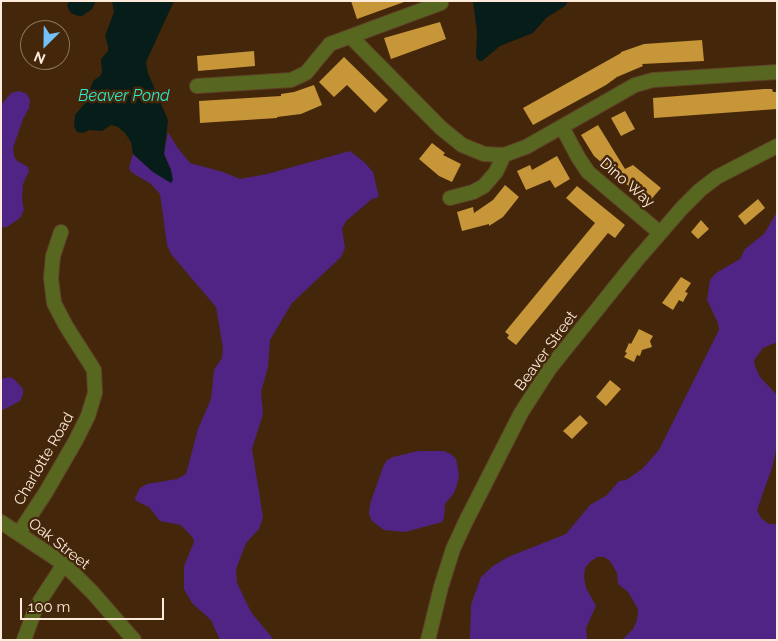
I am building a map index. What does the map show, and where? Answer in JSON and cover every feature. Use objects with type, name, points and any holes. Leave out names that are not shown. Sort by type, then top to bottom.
[{"type":"street","points":[[197,86],[292,80],[306,73],[330,44],[441,3]]},
{"type":"street","points":[[350,37],[441,128],[462,145],[484,154],[504,155],[526,147],[634,85],[653,80],[777,72]]},
{"type":"street","name":"Dino Way","points":[[562,127],[588,172],[660,233]]},
{"type":"street","name":"Beaver Street","points":[[428,640],[441,587],[453,549],[521,413],[550,368],[636,261],[700,190],[717,177],[777,146]]},
{"type":"street","points":[[450,198],[473,192],[484,186],[496,172],[504,155]]},
{"type":"street","name":"Charlotte Road","points":[[19,532],[72,448],[88,416],[95,392],[94,370],[54,303],[51,278],[53,256],[61,232]]},
{"type":"street","name":"Oak Street","points":[[1,522],[19,532],[64,564],[93,593],[134,640]]},
{"type":"street","points":[[24,640],[36,607],[64,564]]},
{"type":"shaded area","points":[[19,91],[27,94],[30,100],[29,108],[13,148],[16,160],[28,167],[29,171],[23,184],[22,200],[24,210],[20,218],[7,227],[1,227],[1,105],[11,93]]},
{"type":"shaded area","points":[[168,132],[190,163],[240,179],[267,174],[350,151],[373,172],[379,197],[372,199],[346,221],[342,229],[345,248],[341,257],[292,303],[270,340],[268,367],[261,392],[263,414],[252,449],[263,517],[259,529],[246,543],[236,569],[237,583],[251,612],[274,640],[220,640],[211,620],[192,603],[184,589],[184,566],[194,542],[193,538],[181,525],[160,521],[149,507],[136,501],[135,498],[140,488],[147,484],[177,479],[186,474],[198,429],[211,399],[214,370],[222,358],[223,348],[216,307],[171,254],[167,245],[160,194],[151,184],[131,172],[129,168],[133,154],[153,172],[171,170],[164,154]]},
{"type":"shaded area","points":[[777,212],[777,342],[763,348],[754,360],[760,377],[777,395],[777,445],[772,468],[757,510],[761,518],[769,524],[777,524],[777,640],[622,640],[633,629],[637,620],[638,609],[628,592],[618,584],[617,573],[610,561],[604,557],[597,557],[585,568],[586,588],[596,606],[586,628],[587,640],[470,640],[471,605],[481,577],[493,566],[508,557],[566,534],[590,505],[607,495],[619,481],[626,480],[642,469],[659,450],[719,330],[718,323],[707,300],[710,280],[716,273],[740,259],[745,249],[764,234]]},
{"type":"shaded area","points":[[10,377],[23,389],[23,395],[20,401],[1,411],[1,379]]},
{"type":"shaded area","points":[[418,451],[444,451],[456,459],[459,475],[457,485],[454,493],[445,504],[444,518],[442,522],[405,532],[384,530],[372,521],[369,514],[370,504],[383,467],[386,461],[393,457]]},
{"type":"water","points":[[69,1],[96,1],[92,9],[82,16],[78,16],[71,13],[67,6]]},
{"type":"water","name":"Beaver Pond","points":[[112,1],[174,1],[146,62],[148,73],[168,120],[164,154],[171,170],[173,180],[171,183],[153,172],[133,154],[131,142],[118,127],[111,125],[102,131],[89,130],[83,133],[77,132],[74,127],[75,115],[85,103],[93,81],[102,72],[101,59],[108,51],[105,36],[114,12]]},
{"type":"water","points":[[473,1],[568,1],[565,6],[546,18],[533,33],[500,46],[482,61],[479,61],[476,57],[477,32]]},
{"type":"building","points":[[351,1],[404,1],[404,2],[357,19]]},
{"type":"building","points":[[440,22],[446,39],[391,59],[384,38]]},
{"type":"building","points":[[702,40],[704,61],[642,64],[643,66],[617,77],[533,125],[523,108],[621,52],[644,44]]},
{"type":"building","points":[[254,51],[255,66],[198,71],[197,56]]},
{"type":"building","points":[[344,57],[388,100],[375,113],[347,85],[334,97],[319,82]]},
{"type":"building","points":[[314,85],[322,105],[301,114],[277,118],[200,123],[199,101],[281,96],[281,94]]},
{"type":"building","points":[[772,89],[773,92],[777,92],[777,109],[654,118],[653,98]]},
{"type":"building","points":[[625,111],[635,129],[621,136],[611,118]]},
{"type":"building","points":[[598,125],[625,169],[633,165],[661,188],[648,203],[594,156],[581,135]]},
{"type":"building","points":[[432,143],[445,153],[443,155],[461,164],[452,182],[439,176],[419,159]]},
{"type":"building","points":[[557,156],[570,179],[555,188],[550,180],[526,190],[517,171],[530,165],[532,170]]},
{"type":"building","points":[[505,185],[519,197],[503,217],[489,226],[489,224],[462,231],[457,212],[473,207],[474,213],[493,200]]},
{"type":"building","points":[[577,186],[625,225],[615,238],[608,233],[516,345],[507,338],[509,335],[505,332],[595,223],[566,198]]},
{"type":"building","points":[[758,199],[765,208],[745,225],[738,216]]},
{"type":"building","points":[[701,220],[709,229],[698,239],[691,232]]},
{"type":"building","points":[[681,277],[691,283],[685,292],[688,293],[683,302],[679,300],[673,310],[662,303]]},
{"type":"building","points":[[639,329],[653,336],[650,341],[652,347],[642,350],[640,356],[637,355],[634,362],[624,357],[629,343],[631,344]]},
{"type":"building","points":[[610,380],[621,389],[606,406],[596,397]]},
{"type":"building","points":[[580,415],[588,423],[572,439],[563,431]]}]
